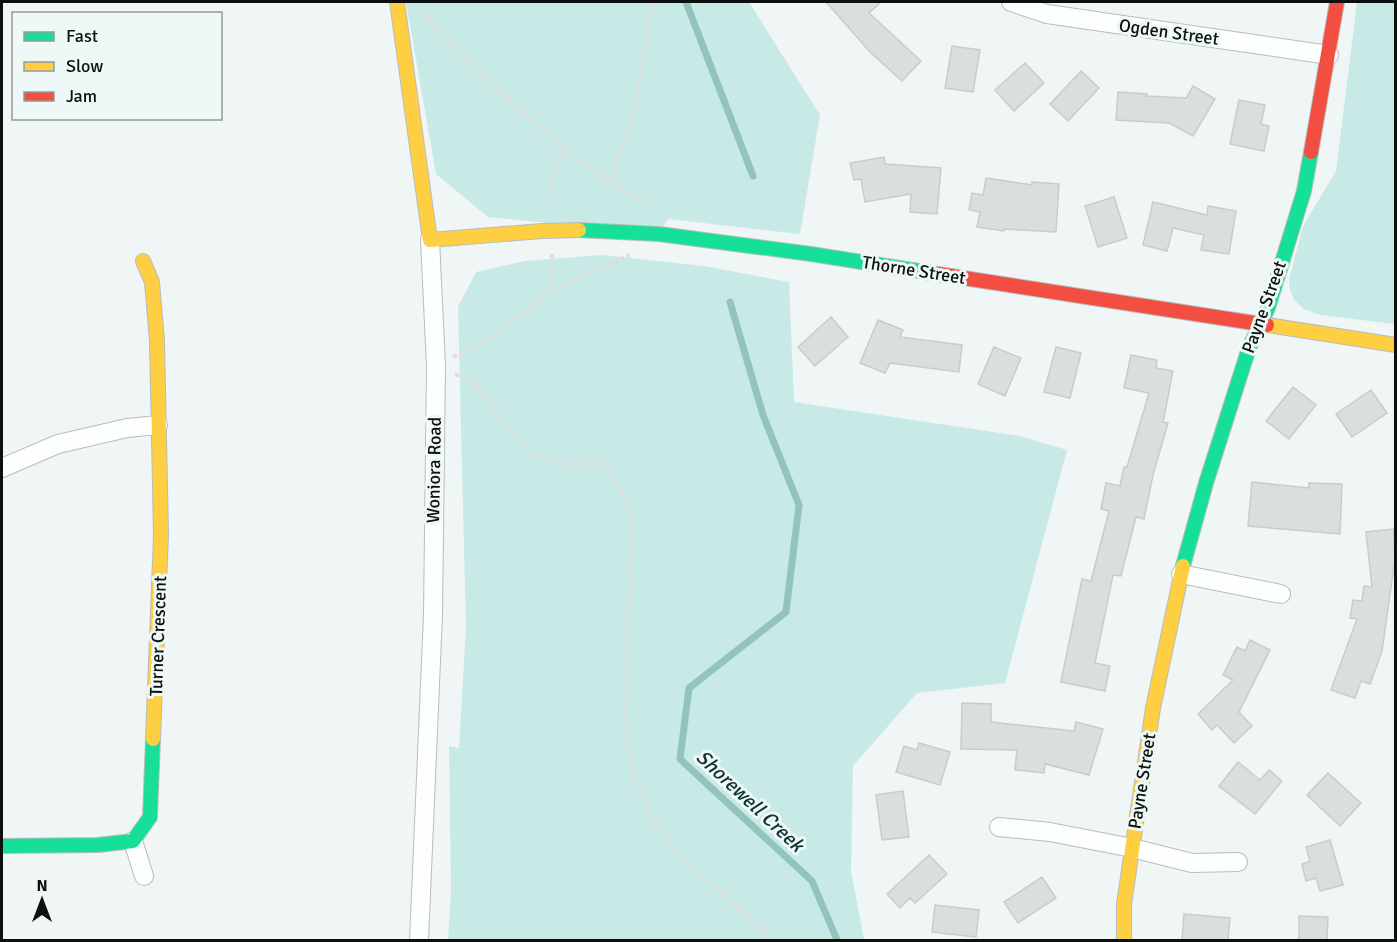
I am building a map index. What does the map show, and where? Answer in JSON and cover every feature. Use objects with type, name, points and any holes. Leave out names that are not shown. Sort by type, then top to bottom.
[{"type":"street","name":"Ogden Street","points":[[1011,2],[1047,14],[1329,56]]},
{"type":"street","name":"Payne Street","points":[[1124,940],[1124,904],[1153,708],[1181,574],[1206,483],[1249,348],[1268,308],[1304,191],[1338,2]]},
{"type":"street","name":"Woniora Road","points":[[397,4],[430,240],[435,366],[433,615],[418,940]]},
{"type":"street","name":"Thorne Street","points":[[430,240],[531,232],[602,230],[659,234],[811,254],[1395,345]]},
{"type":"street","name":"Turner Crescent","points":[[132,841],[150,817],[161,535],[157,341],[152,282],[143,261]]},
{"type":"street","points":[[2,468],[58,444],[127,428],[158,425]]},
{"type":"street","points":[[1181,574],[1281,594]]},
{"type":"street","name":"Payne Street","points":[[999,827],[1050,832],[1132,848],[1192,863],[1238,862]]},
{"type":"street","points":[[2,846],[99,845],[132,841],[144,876]]},
{"type":"path","points":[[609,183],[636,105],[651,15],[651,2]]},
{"type":"path","points":[[397,4],[424,13],[476,68],[564,149],[609,183],[646,203],[659,234],[629,256],[552,290],[485,342],[435,366]]},
{"type":"path","points":[[551,195],[554,170],[564,149]]},
{"type":"path","points":[[552,254],[552,290]]},
{"type":"path","points":[[435,366],[473,382],[528,451],[562,464],[602,464],[625,498],[631,521],[626,719],[633,776],[653,819],[678,853],[755,924],[767,940]]},
{"type":"shaded area","points":[[406,2],[749,2],[820,115],[800,234],[668,219],[659,234],[488,217],[436,174]]},
{"type":"shaded area","points":[[1357,2],[1395,2],[1395,324],[1320,315],[1304,309],[1294,300],[1289,286],[1303,226],[1336,171]]},
{"type":"shaded area","points":[[602,255],[704,266],[789,282],[794,402],[1020,436],[1067,450],[1005,683],[917,693],[853,766],[851,871],[864,940],[448,940],[451,890],[449,746],[459,748],[466,628],[458,307],[476,272],[525,261]]},
{"type":"building","points":[[826,2],[881,2],[869,13],[921,61],[902,81],[871,53]]},
{"type":"building","points":[[952,46],[980,50],[973,92],[945,88]]},
{"type":"building","points":[[1025,63],[1044,83],[1014,111],[995,90]]},
{"type":"building","points":[[1081,71],[1099,88],[1068,121],[1050,104]]},
{"type":"building","points":[[1193,86],[1215,99],[1193,136],[1169,123],[1116,120],[1118,92],[1186,98]]},
{"type":"building","points":[[1239,100],[1265,105],[1261,124],[1269,126],[1264,151],[1230,144]]},
{"type":"building","points":[[884,157],[885,164],[941,168],[937,214],[910,212],[911,194],[865,202],[861,179],[854,180],[850,163]]},
{"type":"building","points":[[986,178],[1032,185],[1032,182],[1059,184],[1056,232],[1004,229],[1004,231],[977,227],[980,212],[969,210],[972,193],[983,195]]},
{"type":"building","points":[[1114,197],[1127,238],[1098,247],[1085,206]]},
{"type":"building","points":[[1153,202],[1207,215],[1208,206],[1236,211],[1229,254],[1201,250],[1204,235],[1173,228],[1167,251],[1143,245]]},
{"type":"building","points":[[831,317],[848,337],[815,366],[798,347]]},
{"type":"building","points":[[878,320],[903,330],[900,337],[962,345],[959,372],[890,363],[885,373],[860,363]]},
{"type":"building","points":[[994,347],[1021,358],[1005,396],[978,384]]},
{"type":"building","points":[[1056,347],[1081,353],[1070,398],[1044,392]]},
{"type":"building","points":[[1131,355],[1157,360],[1156,368],[1173,371],[1163,422],[1168,423],[1153,475],[1144,519],[1136,517],[1121,576],[1113,575],[1095,663],[1110,666],[1105,691],[1061,682],[1082,579],[1091,581],[1109,511],[1101,509],[1106,483],[1120,486],[1124,467],[1127,467],[1149,393],[1124,388]]},
{"type":"building","points":[[1293,387],[1316,405],[1289,439],[1266,421]]},
{"type":"building","points":[[1371,390],[1387,413],[1352,437],[1336,414]]},
{"type":"building","points":[[1252,482],[1309,488],[1309,483],[1342,484],[1340,534],[1248,526]]},
{"type":"building","points":[[1394,529],[1395,566],[1382,651],[1370,684],[1361,681],[1355,698],[1331,690],[1357,619],[1350,618],[1353,600],[1362,601],[1364,586],[1372,587],[1366,532]]},
{"type":"building","points":[[1250,640],[1270,650],[1239,712],[1252,726],[1234,743],[1217,725],[1212,730],[1198,714],[1233,680],[1223,675],[1237,647],[1245,651]]},
{"type":"building","points":[[962,703],[991,704],[991,722],[1074,731],[1076,722],[1103,729],[1089,775],[1045,764],[1044,773],[1015,770],[1017,750],[961,749]]},
{"type":"building","points":[[919,743],[950,752],[940,785],[896,772],[904,746],[917,750]]},
{"type":"building","points":[[1238,762],[1260,780],[1269,770],[1282,781],[1255,814],[1219,786]]},
{"type":"building","points":[[1328,773],[1361,803],[1340,826],[1307,795]]},
{"type":"building","points":[[903,791],[909,837],[882,840],[876,795]]},
{"type":"building","points":[[1330,840],[1343,885],[1320,891],[1316,878],[1306,881],[1302,864],[1310,861],[1306,847]]},
{"type":"building","points":[[929,855],[947,874],[915,903],[910,898],[900,908],[887,894]]},
{"type":"building","points":[[1042,877],[1056,898],[1018,923],[1004,902]]},
{"type":"building","points":[[935,905],[979,910],[976,937],[932,932]]},
{"type":"building","points":[[1184,914],[1230,918],[1228,940],[1182,940]]},
{"type":"building","points":[[1299,916],[1328,917],[1327,940],[1299,940]]},
{"type":"waterway","name":"Shorewell Creek","points":[[686,2],[753,176]]},
{"type":"waterway","name":"Shorewell Creek","points":[[730,302],[763,415],[799,505],[786,612],[689,688],[680,759],[812,881],[837,940]]},
{"type":"traffic: fast","points":[[1183,566],[1206,483],[1249,348],[1268,308],[1304,191],[1311,152]]},
{"type":"traffic: fast","points":[[579,230],[659,234],[925,272]]},
{"type":"traffic: fast","points":[[2,846],[98,845],[133,841],[150,817],[153,739]]},
{"type":"traffic: slow","points":[[397,2],[430,240],[579,230]]},
{"type":"traffic: slow","points":[[143,261],[152,282],[157,341],[161,535],[153,739]]},
{"type":"traffic: slow","points":[[1267,325],[1396,345]]},
{"type":"traffic: slow","points":[[1124,940],[1124,904],[1153,708],[1183,566]]},
{"type":"traffic: jam","points":[[1311,152],[1337,2]]},
{"type":"traffic: jam","points":[[925,272],[1267,325]]}]
